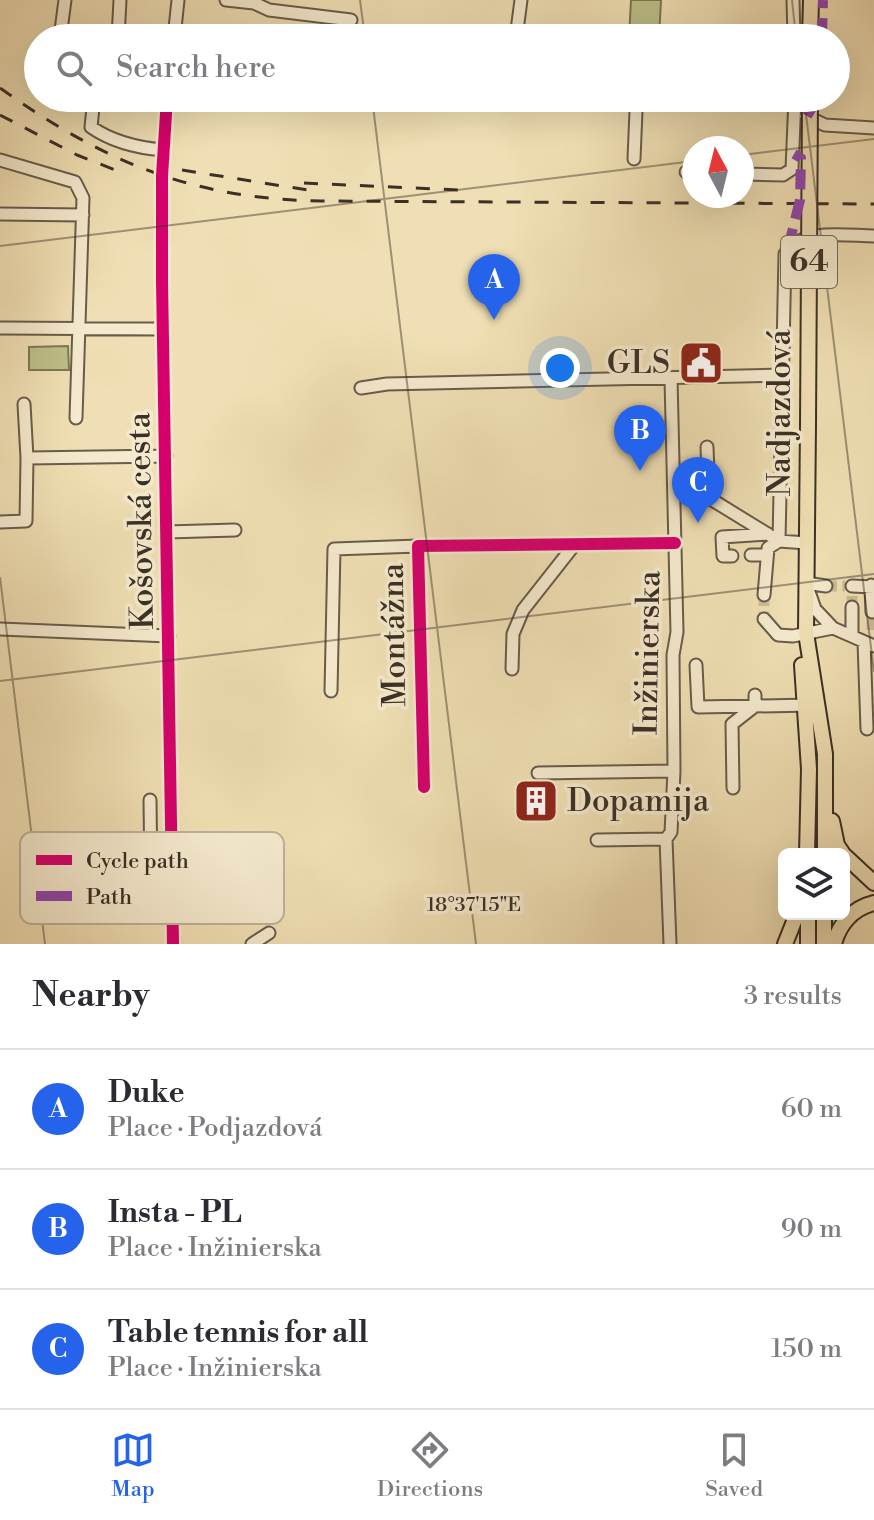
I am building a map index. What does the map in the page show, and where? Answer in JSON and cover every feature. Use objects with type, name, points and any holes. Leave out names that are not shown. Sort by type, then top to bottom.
[{"type":"main road","points":[[810,24],[811,0]]},
{"type":"main road","name":"Nadjazdová","points":[[810,112],[806,633],[801,668],[825,754],[825,848]]},
{"type":"main road","name":"Nadjazdová","points":[[807,848],[811,706]]},
{"type":"main road","points":[[826,783],[835,837],[841,848]]},
{"type":"main road","points":[[850,860],[874,883]]},
{"type":"main road","points":[[834,944],[847,918],[859,908],[874,903]]},
{"type":"main road","points":[[785,944],[795,920]]},
{"type":"main road","points":[[808,920],[808,944]]},
{"type":"main road","points":[[824,920],[824,944]]},
{"type":"street","points":[[62,24],[65,0]]},
{"type":"street","points":[[119,24],[120,0]]},
{"type":"street","points":[[175,24],[178,0]]},
{"type":"street","points":[[226,0],[254,3],[269,10],[351,20]]},
{"type":"street","points":[[305,14],[306,0]]},
{"type":"street","points":[[518,24],[521,0]]},
{"type":"street","points":[[793,0],[794,24]]},
{"type":"street","points":[[93,112],[91,127],[103,135],[149,149],[163,150]]},
{"type":"street","name":"Košovská cesta","points":[[166,112],[163,150],[163,329],[172,832]]},
{"type":"street","points":[[634,159],[636,112]]},
{"type":"street","points":[[754,174],[783,175],[790,172],[794,165],[795,112]]},
{"type":"street","points":[[806,112],[825,125],[849,129],[874,128]]},
{"type":"street","points":[[0,160],[75,182],[83,198],[76,418]]},
{"type":"street","points":[[0,214],[83,215]]},
{"type":"street","points":[[764,595],[768,548],[774,538],[782,375],[783,262],[788,248],[812,236],[874,236]]},
{"type":"street","points":[[0,328],[163,329]]},
{"type":"street","points":[[361,388],[387,384],[782,375]]},
{"type":"street","name":"Inžinierska","points":[[670,944],[668,836],[674,771],[673,655],[677,632],[671,378]]},
{"type":"street","points":[[0,522],[26,521],[24,404]]},
{"type":"street","points":[[707,447],[709,498],[774,538]]},
{"type":"street","points":[[27,458],[166,456]]},
{"type":"street","points":[[167,532],[235,530]]},
{"type":"street","points":[[728,556],[722,537],[774,538],[807,543]]},
{"type":"street","name":"Montážna","points":[[424,787],[418,546],[675,543]]},
{"type":"street","points":[[512,669],[513,634],[523,610],[575,544]]},
{"type":"street","points":[[331,691],[334,549],[418,546]]},
{"type":"street","points":[[751,555],[767,555]]},
{"type":"street","points":[[826,586],[806,583],[815,609],[833,628],[870,644]]},
{"type":"street","points":[[849,588],[873,586],[872,612]]},
{"type":"street","points":[[852,607],[852,636]]},
{"type":"street","points":[[764,619],[778,635],[793,636],[833,628]]},
{"type":"street","points":[[0,629],[169,636]]},
{"type":"street","points":[[867,729],[872,630]]},
{"type":"street","points":[[696,665],[698,707],[755,701],[811,706]]},
{"type":"street","points":[[733,788],[732,724],[755,701]]},
{"type":"street","points":[[538,773],[674,771]]},
{"type":"street","points":[[150,800],[150,832]]},
{"type":"street","points":[[597,840],[668,836]]},
{"type":"street","points":[[252,944],[269,933]]},
{"type":"green space","points":[[631,0],[661,0],[660,24],[630,24]]},
{"type":"green space","points":[[68,346],[69,370],[29,370],[29,347]]},
{"type":"tunnel","points":[[826,586],[845,586]]},
{"type":"tunnel","points":[[852,592],[852,607]]},
{"type":"tunnel","points":[[764,595],[764,619]]},
{"type":"tunnel","points":[[872,612],[872,630]]},
{"type":"railway","points":[[0,88],[24,104]]},
{"type":"railway","points":[[35,112],[76,137],[151,172],[190,184],[274,199],[874,204]]},
{"type":"railway","points":[[0,115],[77,155],[123,173]]},
{"type":"railway","points":[[182,170],[314,191]]},
{"type":"railway","points":[[304,183],[460,190]]},
{"type":"marked path","points":[[822,24],[823,0]]},
{"type":"marked path","points":[[807,116],[809,112]]},
{"type":"marked path","points":[[788,248],[800,200],[801,158],[794,154]]},
{"type":"cycle path","points":[[166,112],[162,176],[162,281],[171,832]]},
{"type":"cycle path","points":[[424,787],[418,546],[675,543]]},
{"type":"cycle path","points":[[173,924],[173,944]]},
{"type":"place","name":"Duke","points":[[494,320]]},
{"type":"place","name":"GLS","points":[[701,363]]},
{"type":"place","name":"Insta - PL","points":[[640,471]]},
{"type":"place","name":"Table tennis for all","points":[[698,523]]},
{"type":"place","name":"Dopamija","points":[[536,801]]}]
